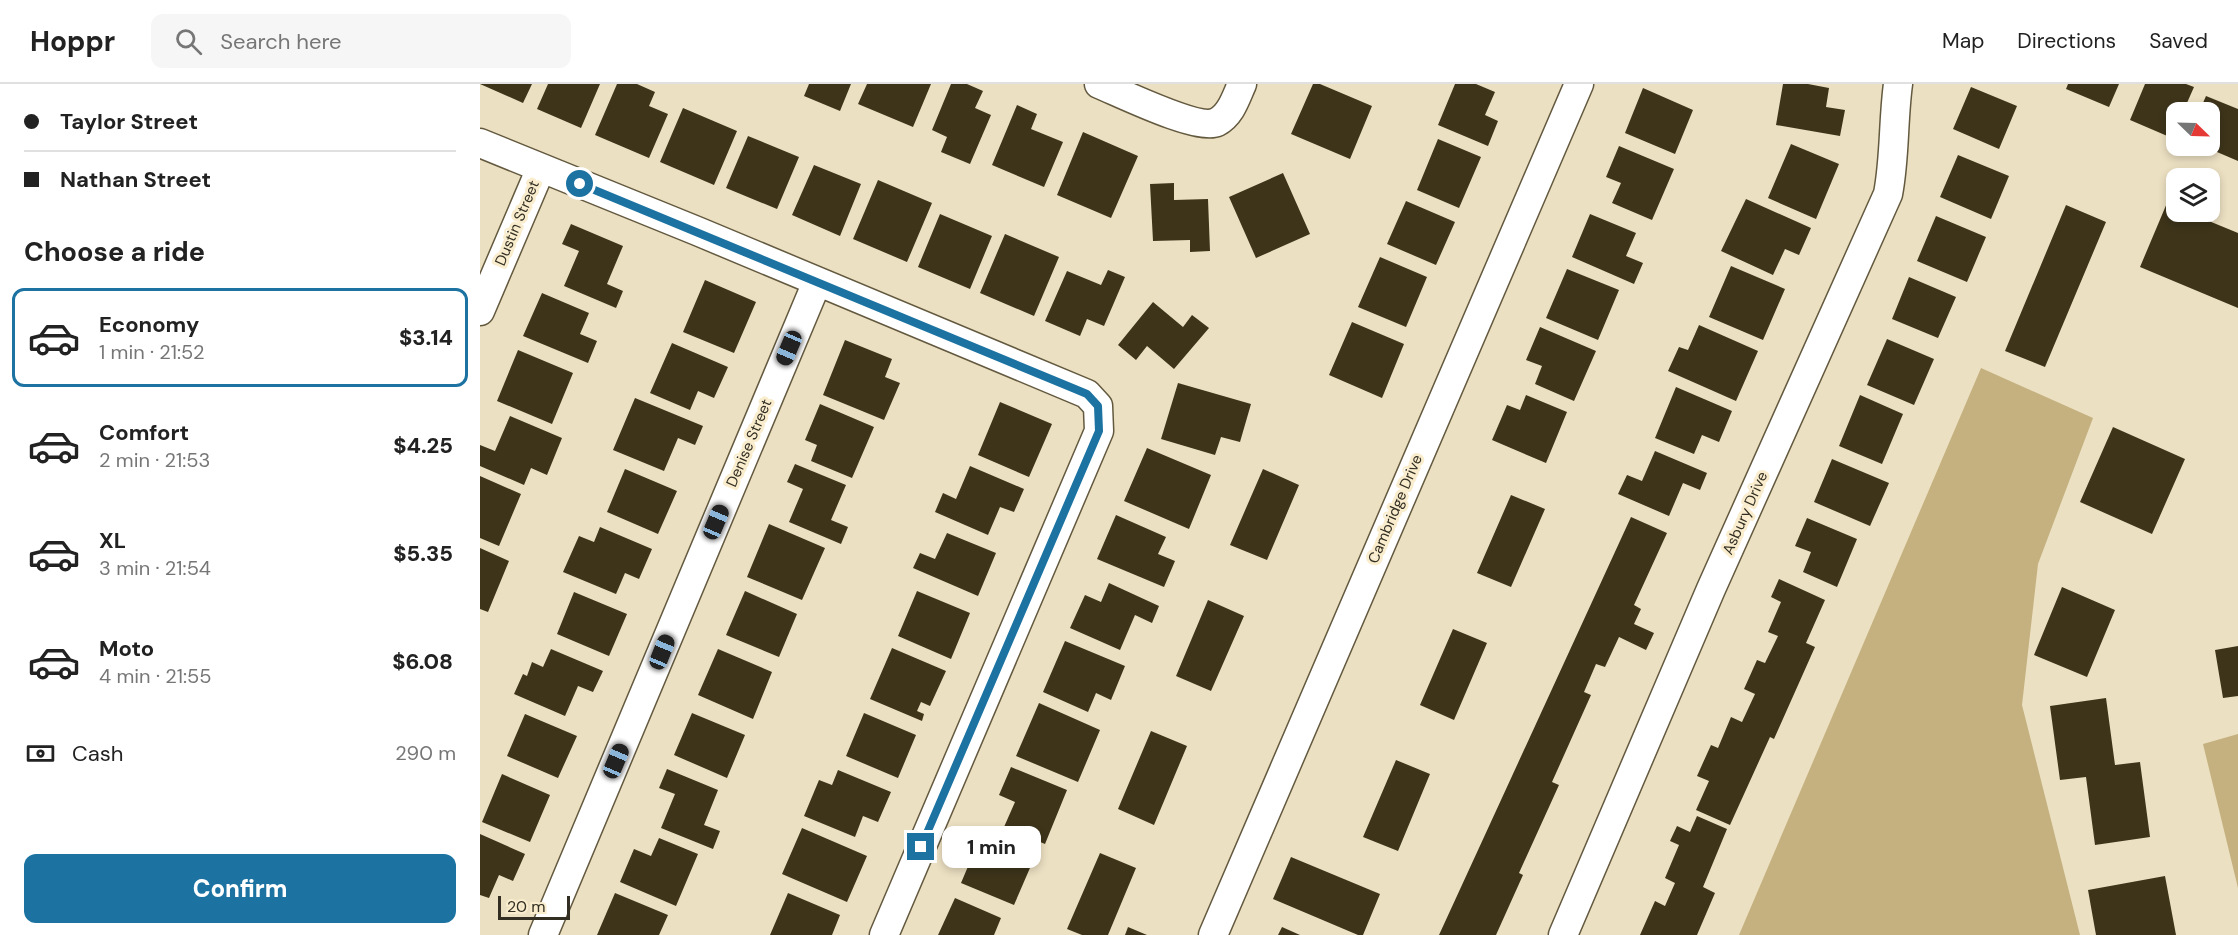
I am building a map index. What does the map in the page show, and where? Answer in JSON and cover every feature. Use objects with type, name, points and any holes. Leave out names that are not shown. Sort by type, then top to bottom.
[{"type":"street","points":[[1099,84],[1187,120],[1204,124],[1216,123],[1228,113],[1242,84]]},
{"type":"street","name":"Cambridge Drive","points":[[1213,935],[1579,84]]},
{"type":"street","name":"Asbury Drive","points":[[1563,935],[1711,589],[1888,194],[1893,167],[1892,144],[1898,84]]},
{"type":"street","points":[[480,143],[1087,394],[1098,406],[1099,431],[884,935]]},
{"type":"street","name":"Dustin Street","points":[[480,311],[541,168]]},
{"type":"street","name":"Denise Street","points":[[543,935],[817,282]]},
{"type":"shaded area","points":[[1981,368],[2093,418],[2038,564],[2022,705],[2080,935],[1739,935]]},
{"type":"shaded area","points":[[2238,734],[2238,888],[2203,744]]},
{"type":"building","points":[[480,84],[532,84],[523,103]]},
{"type":"building","points":[[548,84],[600,84],[581,128],[537,109]]},
{"type":"building","points":[[617,84],[637,84],[655,92],[649,106],[668,114],[649,158],[595,135]]},
{"type":"building","points":[[809,84],[851,84],[840,111],[804,96]]},
{"type":"building","points":[[867,84],[931,84],[913,127],[858,104]]},
{"type":"building","points":[[951,84],[967,84],[983,91],[975,108],[991,115],[970,164],[941,152],[947,137],[932,130]]},
{"type":"building","points":[[1313,84],[1320,84],[1372,106],[1350,159],[1291,134]]},
{"type":"building","points":[[1455,84],[1476,84],[1495,92],[1485,115],[1498,121],[1488,146],[1438,125]]},
{"type":"building","points":[[1783,84],[1808,84],[1829,88],[1826,107],[1845,110],[1840,136],[1776,125]]},
{"type":"building","points":[[2068,84],[2119,84],[2109,107],[2066,89]]},
{"type":"building","points":[[2145,84],[2186,84],[2194,87],[2187,102],[2166,102],[2166,135],[2130,120]]},
{"type":"building","points":[[1971,87],[2017,106],[1999,149],[1953,129]]},
{"type":"building","points":[[1643,88],[1693,110],[1675,154],[1625,133]]},
{"type":"building","points":[[2206,96],[2238,109],[2238,161],[2220,153],[2220,102],[2203,102]]},
{"type":"building","points":[[1017,105],[1037,114],[1031,129],[1063,142],[1044,187],[992,165]]},
{"type":"building","points":[[683,108],[737,131],[714,185],[660,162]]},
{"type":"building","points":[[1083,132],[1138,156],[1111,218],[1057,195]]},
{"type":"building","points":[[748,136],[799,157],[777,209],[726,188]]},
{"type":"building","points":[[1438,139],[1481,157],[1459,208],[1417,190]]},
{"type":"building","points":[[1791,144],[1839,164],[1816,219],[1768,198]]},
{"type":"building","points":[[1619,146],[1674,169],[1652,220],[1612,203],[1621,183],[1606,177]]},
{"type":"building","points":[[1958,155],[2009,176],[1991,219],[1940,197]]},
{"type":"building","points":[[814,165],[861,184],[840,236],[792,215]]},
{"type":"building","points":[[1283,173],[1310,234],[1256,258],[1229,197]]},
{"type":"building","points":[[878,180],[932,203],[907,262],[853,239]]},
{"type":"building","points":[[1174,183],[1174,200],[1208,199],[1210,251],[1190,252],[1190,240],[1153,241],[1150,184]]},
{"type":"building","points":[[1746,199],[1811,228],[1799,255],[1785,249],[1773,275],[1721,251]]},
{"type":"building","points":[[1406,201],[1455,222],[1436,265],[1387,244]]},
{"type":"building","points":[[2066,205],[2106,222],[2045,367],[2005,351]]},
{"type":"building","points":[[2166,205],[2166,222],[2211,222],[2238,233],[2238,308],[2140,267]]},
{"type":"building","points":[[940,214],[992,236],[970,289],[918,267]]},
{"type":"building","points":[[1590,214],[1636,233],[1626,256],[1643,263],[1634,284],[1572,257]]},
{"type":"building","points":[[1936,216],[1986,237],[1967,282],[1917,261]]},
{"type":"building","points":[[571,224],[623,246],[607,284],[623,291],[616,308],[564,286],[579,251],[562,244]]},
{"type":"building","points":[[1005,234],[1059,257],[1034,316],[980,293]]},
{"type":"building","points":[[1380,257],[1427,277],[1406,327],[1358,307]]},
{"type":"building","points":[[1731,266],[1785,289],[1763,340],[1709,317]]},
{"type":"building","points":[[1567,269],[1619,290],[1598,340],[1546,318]]},
{"type":"building","points":[[1108,270],[1125,277],[1104,326],[1087,319],[1080,336],[1045,321],[1067,271],[1101,285]]},
{"type":"building","points":[[1909,277],[1956,297],[1938,338],[1892,319]]},
{"type":"building","points":[[705,280],[756,302],[734,353],[683,332]]},
{"type":"building","points":[[542,293],[589,313],[580,334],[597,341],[588,363],[523,336]]},
{"type":"building","points":[[1153,302],[1183,327],[1192,315],[1209,328],[1174,369],[1147,346],[1136,360],[1118,345]]},
{"type":"building","points":[[1352,322],[1404,344],[1382,398],[1329,375]]},
{"type":"building","points":[[1699,325],[1758,351],[1736,401],[1668,371],[1679,347],[1688,350]]},
{"type":"building","points":[[1540,327],[1596,351],[1574,401],[1535,384],[1542,366],[1526,360]]},
{"type":"building","points":[[1887,339],[1934,359],[1914,405],[1867,385]]},
{"type":"building","points":[[845,340],[892,359],[885,377],[900,383],[884,420],[823,395]]},
{"type":"building","points":[[672,343],[728,367],[714,398],[698,391],[690,410],[650,393]]},
{"type":"building","points":[[518,350],[573,373],[552,424],[497,401]]},
{"type":"building","points":[[1178,383],[1251,404],[1240,442],[1221,437],[1215,455],[1161,439]]},
{"type":"building","points":[[1676,387],[1732,411],[1719,442],[1702,435],[1694,454],[1655,438]]},
{"type":"building","points":[[1526,395],[1567,412],[1546,463],[1492,440],[1507,405],[1520,410]]},
{"type":"building","points":[[1860,395],[1903,414],[1882,464],[1839,446]]},
{"type":"building","points":[[635,398],[703,426],[695,445],[678,438],[664,471],[613,450]]},
{"type":"building","points":[[1000,402],[1052,424],[1029,477],[978,455]]},
{"type":"building","points":[[820,404],[874,427],[852,478],[811,461],[817,445],[805,440]]},
{"type":"building","points":[[510,416],[562,438],[547,475],[531,468],[524,485],[480,466],[480,445],[495,451]]},
{"type":"building","points":[[2113,427],[2185,459],[2152,534],[2080,502]]},
{"type":"building","points":[[1147,448],[1211,475],[1189,529],[1124,501]]},
{"type":"building","points":[[1655,451],[1707,473],[1700,490],[1683,483],[1669,516],[1618,494],[1627,475],[1642,481]]},
{"type":"building","points":[[1832,459],[1889,483],[1870,526],[1814,502]]},
{"type":"building","points":[[795,464],[846,485],[831,520],[848,527],[841,544],[789,522],[803,489],[787,482]]},
{"type":"building","points":[[970,466],[1024,489],[1014,512],[1000,507],[988,535],[935,512],[943,493],[956,499]]},
{"type":"building","points":[[625,469],[677,491],[658,534],[607,512]]},
{"type":"building","points":[[1263,469],[1299,485],[1267,560],[1230,545]]},
{"type":"building","points":[[480,476],[521,494],[499,546],[480,538]]},
{"type":"building","points":[[1511,495],[1545,509],[1511,587],[1477,573]]},
{"type":"building","points":[[1116,515],[1166,537],[1158,554],[1175,561],[1164,587],[1097,559]]},
{"type":"building","points":[[1631,517],[1667,533],[1634,605],[1641,609],[1634,624],[1654,633],[1646,650],[1619,637],[1605,667],[1596,664],[1584,692],[1591,695],[1552,782],[1559,785],[1519,873],[1523,875],[1496,935],[1439,935]]},
{"type":"building","points":[[1807,518],[1857,539],[1837,587],[1803,572],[1811,552],[1795,546]]},
{"type":"building","points":[[769,524],[825,548],[802,600],[747,577]]},
{"type":"building","points":[[600,527],[652,549],[639,579],[625,573],[616,594],[563,572],[579,536],[594,542]]},
{"type":"building","points":[[947,533],[996,553],[978,596],[913,568],[920,553],[935,559]]},
{"type":"building","points":[[480,548],[509,561],[488,612],[480,609]]},
{"type":"building","points":[[1779,579],[1825,600],[1806,643],[1815,647],[1774,739],[1770,737],[1730,825],[1696,810],[1709,781],[1697,776],[1711,745],[1718,748],[1731,717],[1742,722],[1755,694],[1744,689],[1757,660],[1765,663],[1778,636],[1768,632],[1781,602],[1771,597]]},
{"type":"building","points":[[1109,583],[1159,606],[1152,623],[1135,615],[1120,650],[1070,628],[1085,595],[1101,602]]},
{"type":"building","points":[[2062,587],[2115,610],[2087,677],[2034,655]]},
{"type":"building","points":[[745,591],[797,614],[779,657],[726,635]]},
{"type":"building","points":[[917,591],[970,613],[951,659],[898,636]]},
{"type":"building","points":[[574,592],[627,614],[609,656],[557,634]]},
{"type":"building","points":[[1208,600],[1244,616],[1211,691],[1176,676]]},
{"type":"building","points":[[1453,629],[1487,643],[1454,720],[1420,705]]},
{"type":"building","points":[[1065,641],[1125,666],[1111,700],[1096,693],[1088,712],[1043,692]]},
{"type":"building","points":[[2238,646],[2238,696],[2223,698],[2215,650]]},
{"type":"building","points":[[892,648],[946,671],[930,706],[921,702],[917,711],[924,714],[922,721],[870,699]]},
{"type":"building","points":[[551,649],[603,671],[593,692],[578,686],[565,716],[514,694],[523,674],[527,676],[532,662],[543,667]]},
{"type":"building","points":[[718,649],[772,672],[753,719],[698,695]]},
{"type":"building","points":[[2106,698],[2115,765],[2140,762],[2150,837],[2095,845],[2086,777],[2060,780],[2050,706]]},
{"type":"building","points":[[1039,703],[1100,730],[1078,782],[1016,756]]},
{"type":"building","points":[[692,713],[745,735],[727,778],[674,755]]},
{"type":"building","points":[[864,713],[916,735],[898,778],[846,756]]},
{"type":"building","points":[[525,714],[577,736],[558,778],[507,756]]},
{"type":"building","points":[[1151,731],[1187,746],[1154,825],[1118,809]]},
{"type":"building","points":[[1396,760],[1430,774],[1398,851],[1363,837]]},
{"type":"building","points":[[1011,767],[1067,790],[1045,844],[1004,827],[1015,802],[999,795]]},
{"type":"building","points":[[667,769],[718,790],[704,825],[720,831],[713,849],[661,828],[675,794],[659,788]]},
{"type":"building","points":[[838,770],[891,792],[878,822],[863,816],[855,837],[804,816],[819,780],[832,785]]},
{"type":"building","points":[[502,774],[550,795],[530,842],[482,822]]},
{"type":"building","points":[[1697,816],[1727,829],[1703,887],[1715,893],[1697,935],[1640,935],[1655,901],[1665,906],[1675,883],[1665,878],[1679,845],[1670,841],[1677,826],[1690,832]]},
{"type":"building","points":[[802,828],[867,856],[847,902],[782,874]]},
{"type":"building","points":[[983,831],[1036,854],[1014,905],[961,883]]},
{"type":"building","points":[[480,834],[525,854],[513,881],[499,875],[489,898],[480,895]]},
{"type":"building","points":[[659,838],[698,854],[676,906],[620,882],[634,849],[651,856]]},
{"type":"building","points":[[1100,853],[1136,868],[1108,935],[1082,935],[1067,929]]},
{"type":"building","points":[[1291,857],[1380,894],[1363,935],[1358,935],[1273,899]]},
{"type":"building","points":[[2165,876],[2176,935],[2096,935],[2088,890]]},
{"type":"building","points":[[615,893],[668,915],[659,935],[597,935]]},
{"type":"building","points":[[788,893],[840,915],[832,935],[770,935]]},
{"type":"building","points":[[955,898],[1001,918],[994,935],[938,935]]},
{"type":"building","points":[[1128,927],[1147,935],[1125,935]]},
{"type":"building","points":[[1282,927],[1300,935],[1278,935]]},
{"type":"route","points":[[580,184],[1087,394],[1098,406],[1099,431],[921,847]]}]
